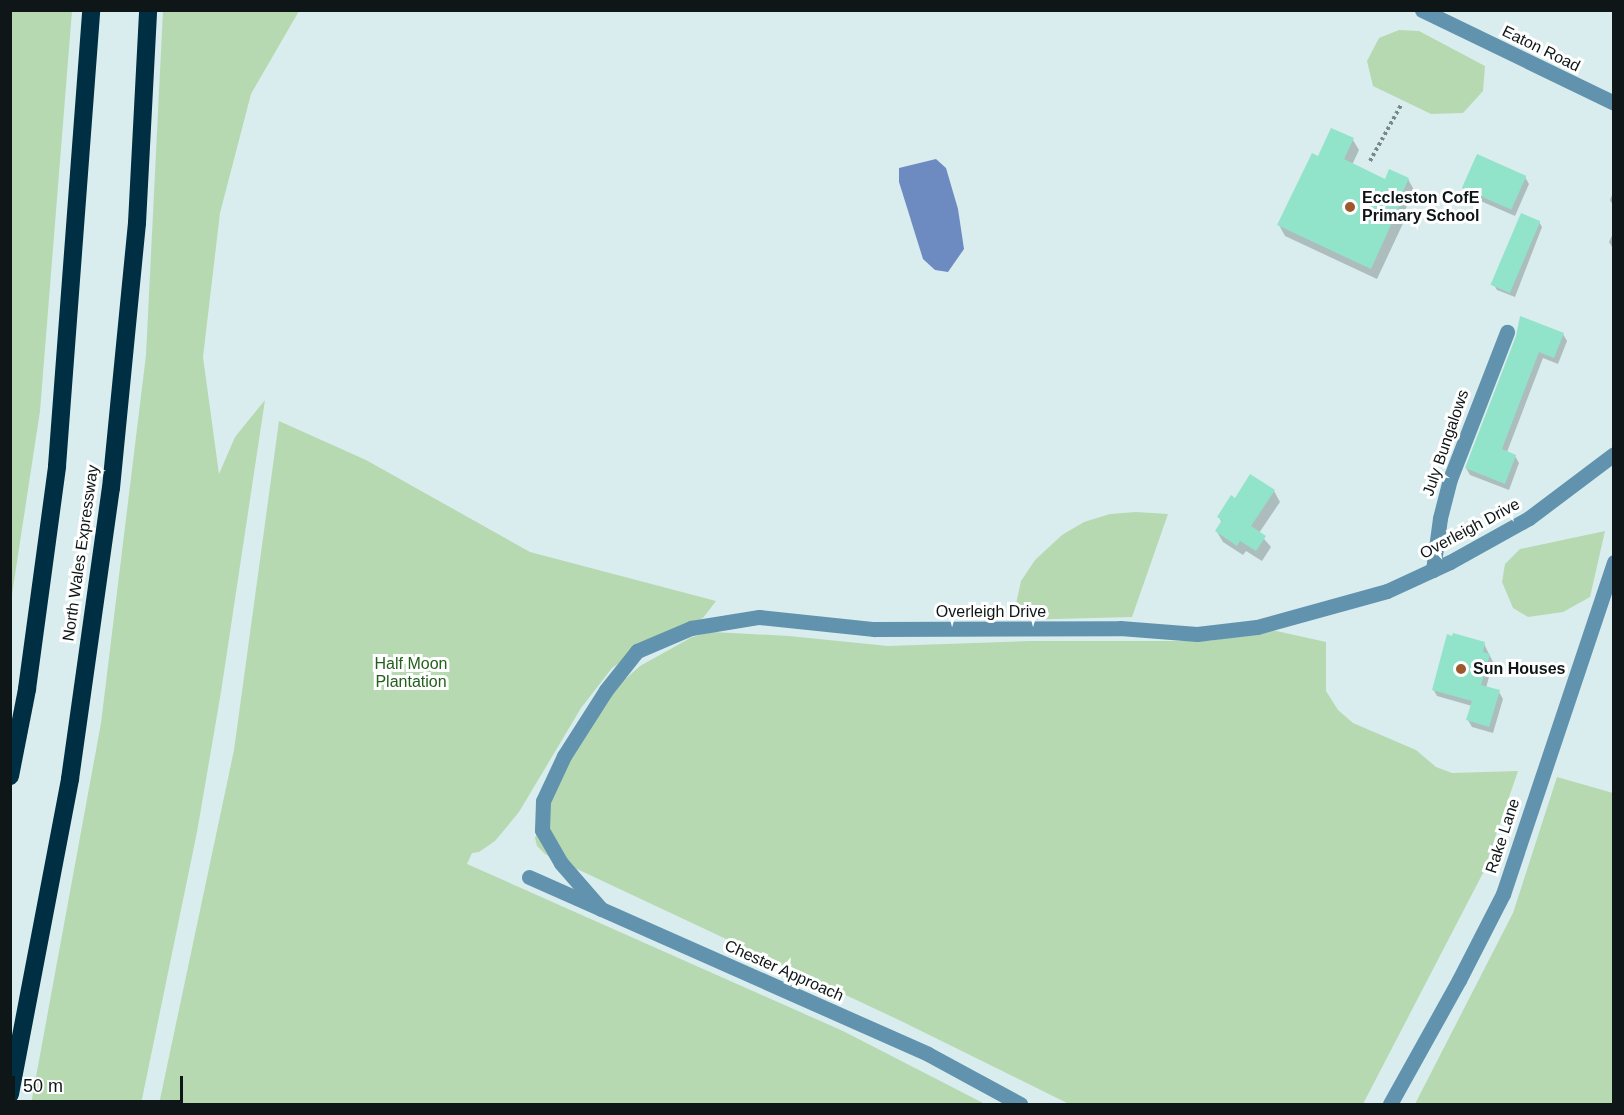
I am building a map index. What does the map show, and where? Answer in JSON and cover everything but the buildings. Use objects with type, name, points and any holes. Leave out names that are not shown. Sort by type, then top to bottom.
[{"type":"highway","points":[[10,776],[27,689],[57,466],[91,10]]},
{"type":"highway","name":"North Wales Expressway","points":[[10,1095],[70,779],[111,488],[137,224],[148,10]]},
{"type":"street","name":"Eaton Road","points":[[1422,10],[1614,103]]},
{"type":"street","name":"July Bungalows","points":[[1433,570],[1440,518],[1450,479],[1507,332]]},
{"type":"street","name":"Overleigh Drive","points":[[601,909],[561,863],[542,830],[543,801],[564,756],[606,690],[637,651],[690,628],[759,617],[874,629],[1120,628],[1197,634],[1257,627],[1311,614],[1387,591],[1433,570],[1529,518],[1614,454]]},
{"type":"street","name":"Rake Lane","points":[[1390,1104],[1459,980],[1503,894],[1614,562]]},
{"type":"street","name":"Chester Approach","points":[[529,877],[928,1054],[1020,1104]]},
{"type":"path","points":[[1370,161],[1401,105]]},
{"type":"green space","points":[[11,10],[72,11],[40,411],[11,601]]},
{"type":"green space","points":[[163,11],[299,11],[251,94],[220,213],[203,357],[219,474],[235,437],[265,400],[221,692],[197,832],[141,1104],[31,1104],[101,723],[146,355]]},
{"type":"green space","points":[[1399,30],[1419,31],[1485,66],[1483,91],[1463,113],[1431,114],[1373,86],[1367,61],[1379,38]]},
{"type":"green space","name":"Half Moon Plantation","points":[[279,421],[366,460],[530,552],[716,601],[703,618],[653,639],[612,668],[581,708],[519,812],[495,841],[479,852],[472,853],[467,864],[843,1031],[985,1104],[159,1104],[234,750]]},
{"type":"green space","points":[[1136,512],[1168,514],[1132,617],[1018,620],[1016,604],[1021,581],[1035,560],[1062,535],[1084,522],[1110,514]]},
{"type":"green space","points":[[1605,531],[1590,597],[1563,612],[1528,617],[1513,608],[1502,582],[1505,564],[1520,549]]},
{"type":"green space","points":[[1272,630],[1326,642],[1326,691],[1338,710],[1353,723],[1416,750],[1436,767],[1452,773],[1518,771],[1483,873],[1363,1104],[1069,1104],[901,1021],[545,854],[537,846],[535,838],[558,779],[613,690],[640,666],[692,637],[713,632],[789,636],[888,646],[1029,641],[1209,641]]},
{"type":"green space","points":[[1557,777],[1613,793],[1613,1104],[1415,1104],[1513,913]]},
{"type":"water","points":[[936,159],[946,168],[958,209],[964,249],[948,272],[935,270],[923,259],[899,182],[899,168]]},
{"type":"place","name":"Eccleston CofE Primary School","points":[[1350,207]]},
{"type":"place","name":"Sun Houses","points":[[1461,669]]}]
